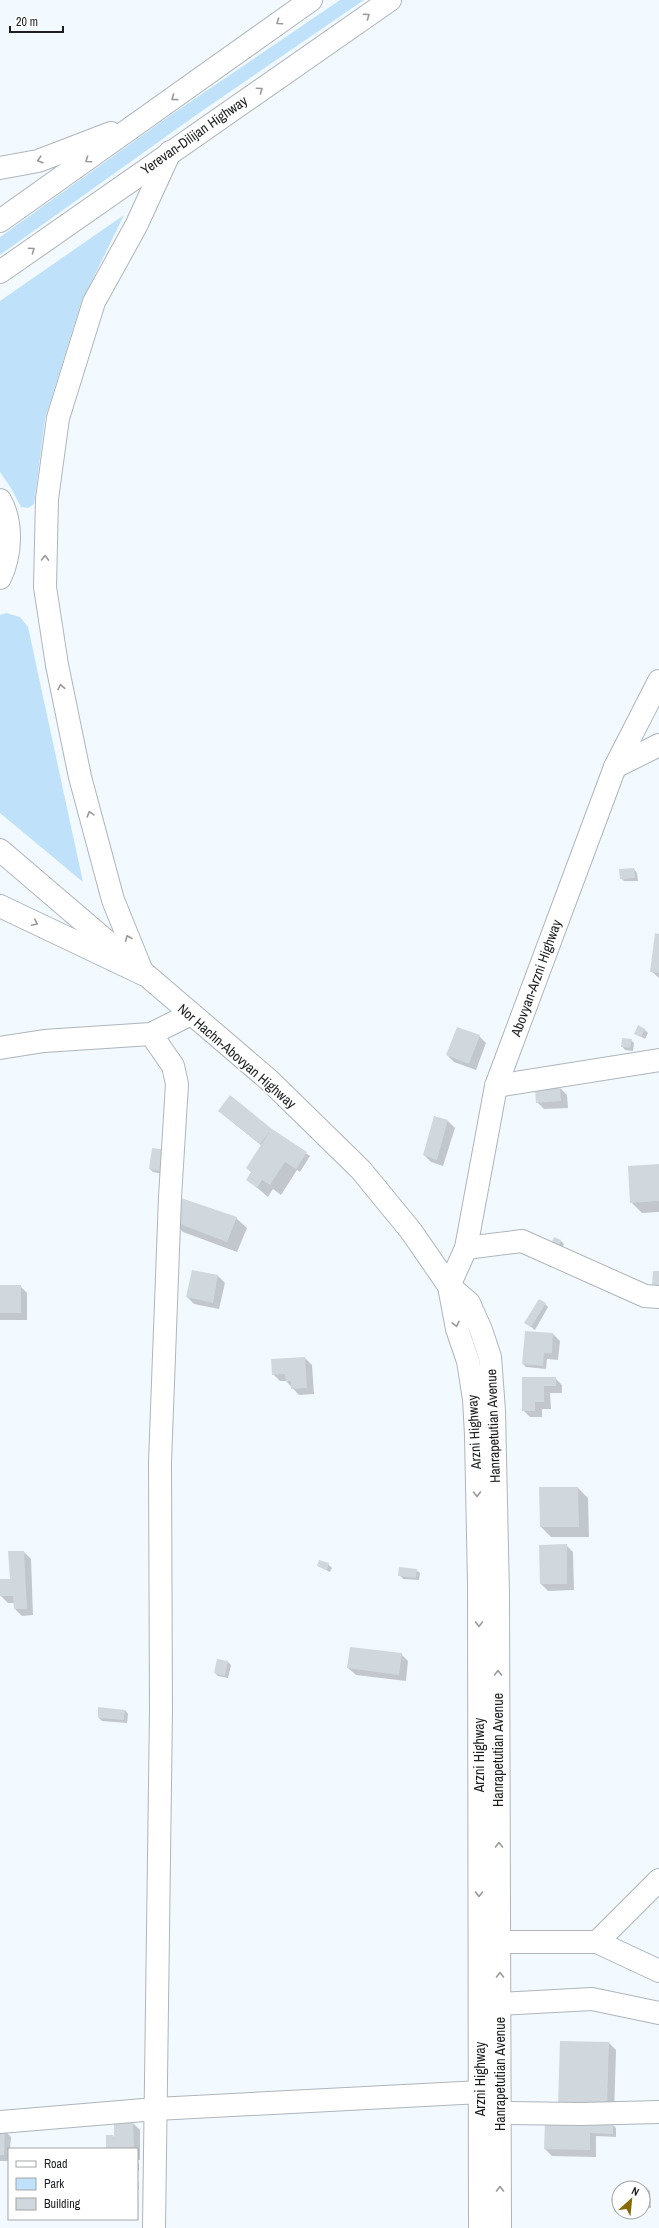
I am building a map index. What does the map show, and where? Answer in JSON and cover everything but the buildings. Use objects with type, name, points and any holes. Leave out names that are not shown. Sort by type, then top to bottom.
[{"type":"main road","points":[[0,221],[311,0]]},
{"type":"main road","name":"Yerevan-Dilijan Highway","points":[[0,272],[390,0]]},
{"type":"main road","points":[[0,168],[38,161],[142,121]]},
{"type":"main road","points":[[143,974],[113,900],[80,777],[57,665],[44,587],[47,499],[58,418],[94,302],[136,226],[170,152]]},
{"type":"main road","points":[[0,500],[8,526],[8,550],[0,578]]},
{"type":"main road","name":"Abovyan-Arzni Highway","points":[[449,1286],[466,1248],[496,1086],[615,767],[659,681]]},
{"type":"main road","points":[[615,767],[659,745]]},
{"type":"main road","name":"Nor Hachn-Abovyan Highway","points":[[0,850],[143,974],[269,1080],[361,1170],[411,1231],[449,1286]]},
{"type":"main road","points":[[0,906],[143,974]]},
{"type":"main road","points":[[0,1048],[44,1041],[151,1034],[191,1014]]},
{"type":"main road","points":[[151,1034],[173,1066],[177,1084],[170,1197],[160,1462],[161,1710],[154,2228]]},
{"type":"main road","points":[[496,1086],[659,1060]]},
{"type":"main road","points":[[466,1248],[522,1241],[645,1296],[659,1297]]},
{"type":"main road","name":"Hanrapetutian Avenue","points":[[449,1286],[469,1303],[481,1330],[490,1357],[494,1404],[498,1594],[500,2228]]},
{"type":"main road","name":"Arzni Highway","points":[[449,1286],[456,1329],[468,1360],[474,1399],[475,1420],[479,1584],[481,2092],[480,2228]]},
{"type":"main road","points":[[597,1942],[659,1880]]},
{"type":"main road","points":[[500,1942],[597,1942],[659,1971]]},
{"type":"main road","points":[[500,2004],[592,1999],[659,2013]]},
{"type":"main road","points":[[0,2122],[156,2109],[481,2092]]},
{"type":"main road","points":[[500,2113],[580,2114],[659,2112]]},
{"type":"green space","points":[[340,0],[364,0],[199,113],[0,255],[0,237],[168,117]]},
{"type":"green space","points":[[124,215],[81,303],[45,419],[34,504],[28,508],[21,507],[11,488],[0,472],[0,301]]},
{"type":"green space","points":[[6,613],[20,617],[28,627],[83,882],[0,813],[0,615]]}]
